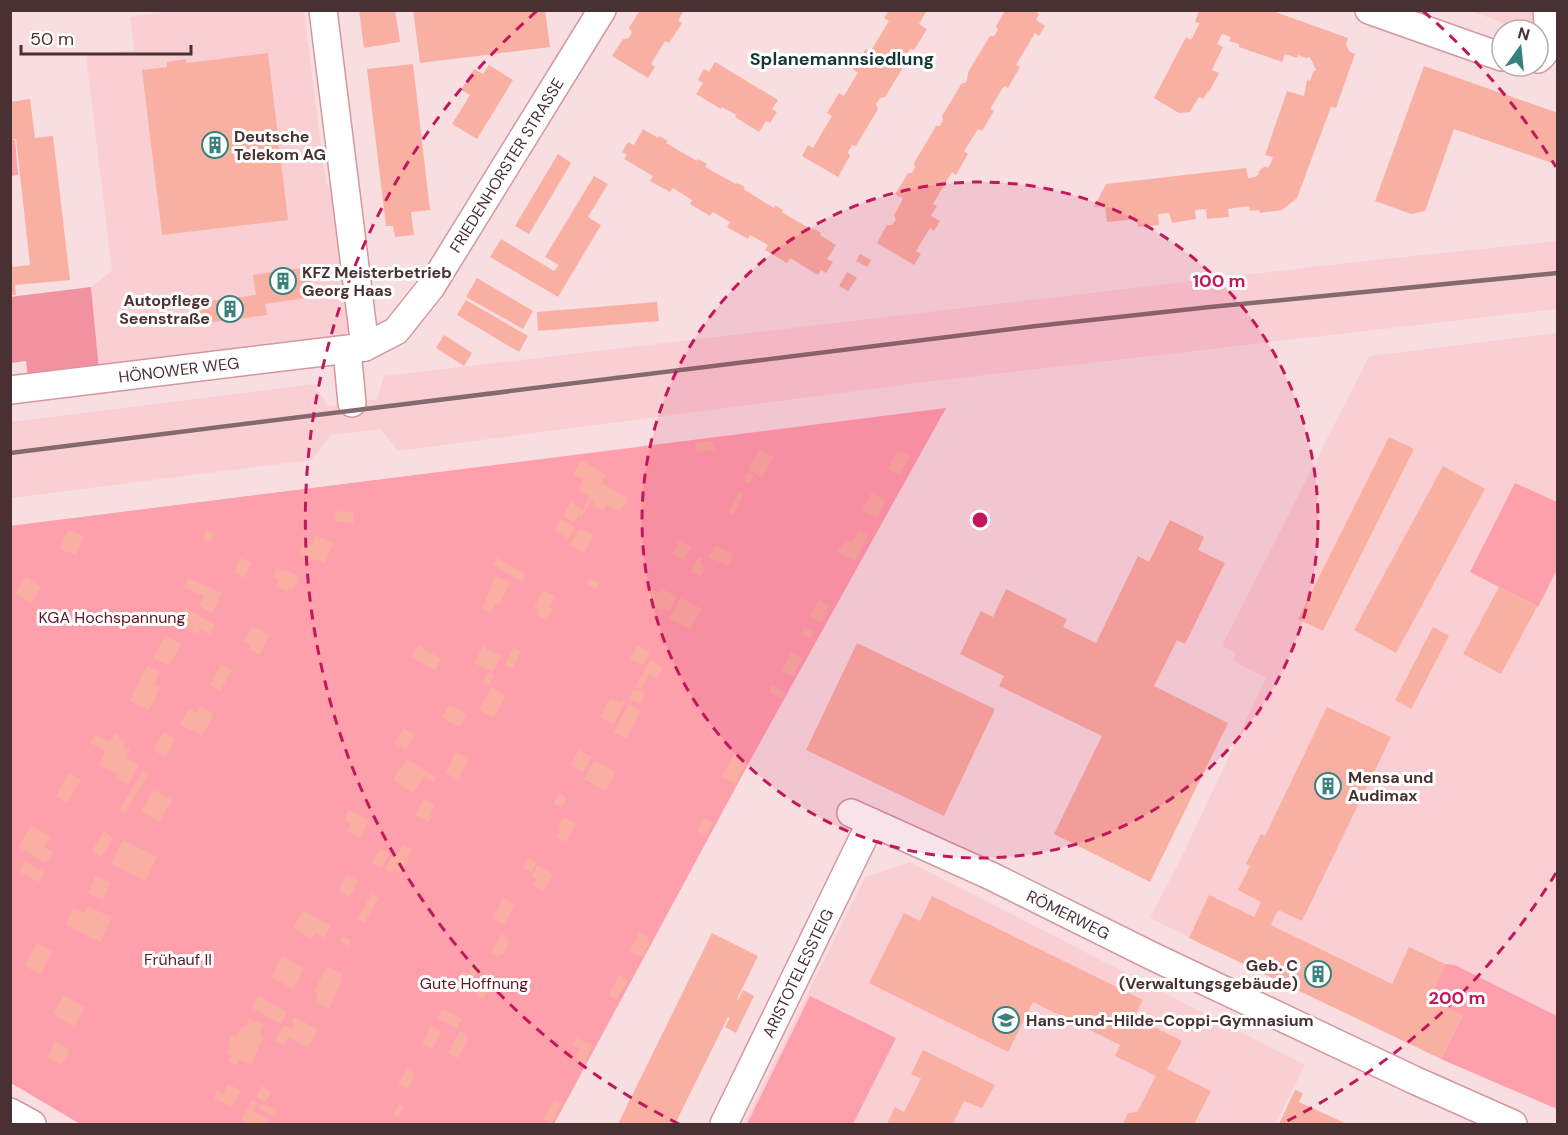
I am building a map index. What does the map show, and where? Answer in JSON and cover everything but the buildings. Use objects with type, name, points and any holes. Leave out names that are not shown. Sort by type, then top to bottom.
[{"type":"street","points":[[323,10],[356,349],[351,403]]},
{"type":"street","name":"FRIEDENHORSTER STRASSE","points":[[356,349],[396,331],[431,287],[602,10]]},
{"type":"street","points":[[1369,10],[1490,53]]},
{"type":"street","name":"HÖNOWER WEG","points":[[10,390],[356,349]]},
{"type":"street","name":"ARISTOTELESSTEIG","points":[[724,1125],[861,818]]},
{"type":"street","name":"RÖMERWEG","points":[[861,818],[991,876],[1154,957],[1513,1125]]},
{"type":"street","points":[[10,1112],[32,1125]]},
{"type":"shaded area","points":[[179,10],[304,11],[326,185],[335,184],[351,329],[343,336],[99,370],[91,287],[112,271],[86,56],[134,50],[130,17]]},
{"type":"shaded area","points":[[1470,11],[1557,11],[1550,18],[1490,18]]},
{"type":"shaded area","points":[[1557,241],[1557,309],[933,381],[398,451],[381,429],[330,435],[312,460],[11,498],[10,422],[314,384],[328,406],[377,399],[384,376],[1346,263]]},
{"type":"shaded area","points":[[91,287],[99,370],[28,379],[26,361],[11,363],[10,297]]},
{"type":"shaded area","points":[[1557,333],[1557,1109],[1441,1059],[1150,918],[1182,856],[1266,678],[1233,661],[1236,653],[1222,646],[1369,356]]},
{"type":"shaded area","name":"Hans-und-Hilde-Coppi-Gymnasium","points":[[910,862],[1305,1065],[1276,1124],[744,1124],[865,877]]},
{"type":"green space","points":[[11,140],[15,140],[18,175],[11,176]]},
{"type":"green space","points":[[946,408],[757,748],[554,1124],[80,1124],[11,1083],[10,526]]},
{"type":"green space","points":[[1515,483],[1557,502],[1557,569],[1538,607],[1470,572]]},
{"type":"green space","points":[[1445,964],[1455,965],[1557,1016],[1557,1109],[1441,1059],[1462,1016],[1429,1000]]},
{"type":"green space","points":[[810,996],[896,1038],[853,1124],[747,1124]]},
{"type":"railway","points":[[10,453],[1036,326],[1558,273]]},
{"type":"place","name":"Deutsche Telekom AG","points":[[215,145]]},
{"type":"place","name":"KFZ Meisterbetrieb Georg Haas","points":[[283,281]]},
{"type":"place","name":"Autopflege Seenstraße","points":[[230,309]]},
{"type":"place","name":"Mensa und Audimax","points":[[1328,786]]},
{"type":"place","name":"Geb. C (Verwaltungsgebäude)","points":[[1318,974]]},
{"type":"place","name":"Hans-und-Hilde-Coppi-Gymnasium","points":[[1006,1020]]},
{"type":"district","name":"Splanemannsiedlung","points":[[842,59]]},
{"type":"park label","name":"KGA Hochspannung","points":[[112,617]]},
{"type":"park label","name":"Frühauf II","points":[[178,959]]},
{"type":"park label","name":"Gute Hoffnung","points":[[474,983]]}]
